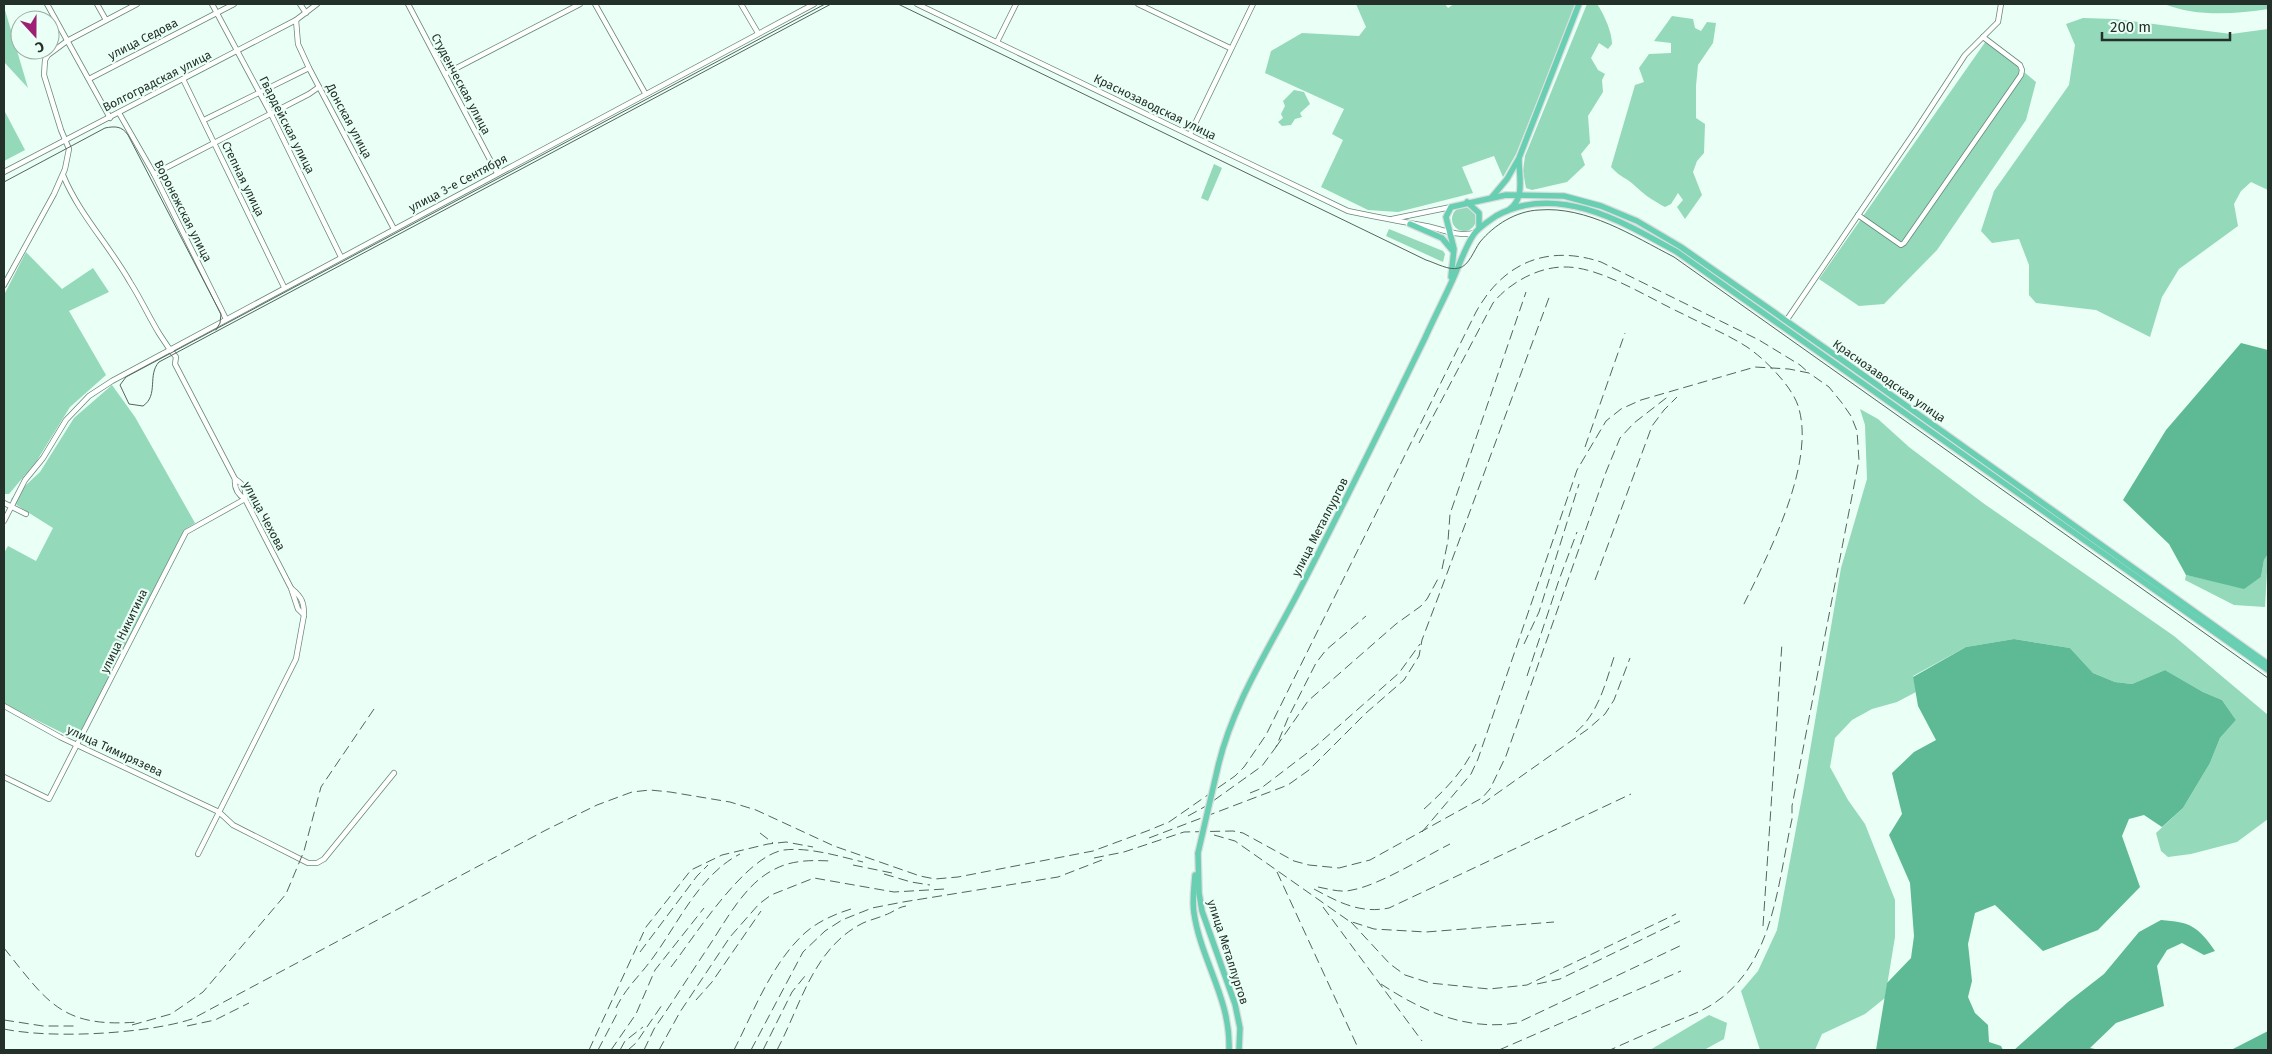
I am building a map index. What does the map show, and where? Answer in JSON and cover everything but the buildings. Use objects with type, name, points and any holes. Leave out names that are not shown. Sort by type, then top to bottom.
[{"type":"main road","points":[[1492,197],[1507,179],[1519,158],[1579,4]]},
{"type":"main road","points":[[1506,212],[1516,205],[1520,194],[1519,158]]},
{"type":"main road","name":"Краснозаводская улица","points":[[1467,202],[1520,194],[1564,196],[1580,199],[1637,221],[1681,247],[2268,670]]},
{"type":"main road","points":[[1467,202],[1479,213],[1477,230],[1446,294],[1453,268],[1454,253],[1446,217],[1451,207],[1467,202]]},
{"type":"main road","name":"Краснозаводская улица","points":[[1477,230],[1506,212],[1530,205],[1572,206],[1618,220],[1678,252],[1784,323],[2268,664]]},
{"type":"main road","points":[[1410,224],[1442,238],[1454,253]]},
{"type":"main road","name":"улица Металлургов","points":[[1228,1050],[1227,1016],[1194,915],[1193,896],[1198,853],[1217,771],[1232,721],[1334,524],[1446,294]]},
{"type":"main road","name":"улица Металлургов","points":[[1198,853],[1199,893],[1202,911],[1235,1004],[1240,1028],[1239,1050]]},
{"type":"street","points":[[47,4],[110,118]]},
{"type":"street","points":[[97,4],[106,20]]},
{"type":"street","points":[[4,285],[63,175],[69,149],[43,67],[48,55],[67,41],[136,4]]},
{"type":"street","name":"Гвардейская улица","points":[[212,4],[260,92],[341,257]]},
{"type":"street","name":"улица Седова","points":[[89,79],[234,4]]},
{"type":"street","points":[[300,4],[306,13]]},
{"type":"street","name":"Волгоградская улица","points":[[4,172],[296,20],[317,4]]},
{"type":"street","name":"Студенческая улица","points":[[408,4],[498,173]]},
{"type":"street","points":[[445,74],[580,4]]},
{"type":"street","points":[[596,4],[645,93]]},
{"type":"street","points":[[741,4],[758,33]]},
{"type":"street","name":"улица 3-е Сентября","points":[[4,521],[25,480],[43,458],[66,420],[89,396],[112,381],[645,93],[814,4]]},
{"type":"street","name":"Краснозаводская улица","points":[[917,4],[1190,134],[1348,212],[1450,233]]},
{"type":"street","points":[[997,42],[1016,4]]},
{"type":"street","points":[[1138,4],[1230,48]]},
{"type":"street","points":[[1190,134],[1230,48],[1253,4]]},
{"type":"street","points":[[1784,323],[1965,55],[1998,22],[2001,4]]},
{"type":"street","name":"Донская улица","points":[[296,20],[298,44],[309,68],[394,229]]},
{"type":"street","points":[[1858,215],[1901,245],[1904,243],[2021,75],[2020,65],[1983,37]]},
{"type":"street","points":[[204,120],[309,68]]},
{"type":"street","name":"Степная улица","points":[[182,79],[216,144],[284,287]]},
{"type":"street","points":[[154,174],[216,144],[319,87]]},
{"type":"street","name":"Воронежская улица","points":[[119,113],[154,174],[226,319]]},
{"type":"street","name":"улица Чехова","points":[[63,175],[70,193],[130,281],[154,326],[176,357],[175,364],[235,478],[235,486],[239,495],[245,499],[290,588],[293,598],[304,615],[296,659],[198,854]]},
{"type":"street","points":[[1388,219],[1451,207]]},
{"type":"street","points":[[1450,233],[1464,235],[1477,230]]},
{"type":"street","name":"улица Никитина","points":[[4,777],[49,799],[186,532],[245,499]]},
{"type":"street","points":[[4,503],[26,514]]},
{"type":"street","name":"улица Тимирязева","points":[[4,706],[60,737],[219,812],[233,825],[298,859],[317,863],[324,859],[394,773]]},
{"type":"shaded area","points":[[4,4],[10,27],[10,60],[20,60],[28,88],[4,62]]},
{"type":"shaded area","points":[[1356,4],[1445,4],[1448,8],[1454,4],[1576,4],[1516,154],[1503,177],[1494,156],[1462,167],[1473,193],[1398,212],[1368,210],[1321,187],[1343,140],[1332,134],[1344,109],[1265,73],[1271,51],[1302,33],[1359,36],[1366,27]]},
{"type":"shaded area","points":[[1587,4],[1597,4],[1600,8],[1609,29],[1612,44],[1608,49],[1599,43],[1591,58],[1598,70],[1605,74],[1602,80],[1603,92],[1588,116],[1590,143],[1581,154],[1585,165],[1567,182],[1532,190],[1526,188],[1523,171],[1525,156]]},
{"type":"shaded area","points":[[2164,4],[2268,4],[2268,9],[2229,13],[2203,13]]},
{"type":"shaded area","points":[[1672,16],[1693,19],[1695,28],[1701,31],[1707,22],[1716,23],[1713,43],[1698,65],[1696,86],[1696,118],[1705,124],[1704,153],[1697,161],[1693,172],[1702,195],[1685,219],[1677,207],[1683,200],[1678,193],[1671,204],[1665,207],[1648,197],[1611,167],[1635,85],[1644,82],[1639,68],[1649,54],[1671,53],[1671,43],[1654,41]]},
{"type":"shaded area","points":[[2083,18],[2115,19],[2231,34],[2268,29],[2268,190],[2251,182],[2241,191],[2234,204],[2238,226],[2179,269],[2162,297],[2150,337],[2096,310],[2036,303],[2029,295],[2029,265],[2019,239],[1992,243],[1981,231],[1994,191],[2069,85],[2075,45],[2066,24]]},
{"type":"shaded area","points":[[1986,41],[2036,82],[2026,120],[1937,250],[1884,304],[1859,306],[1819,279]]},
{"type":"shaded area","points":[[1294,90],[1304,92],[1310,104],[1300,113],[1302,117],[1295,119],[1291,125],[1282,126],[1278,122],[1283,118],[1281,114],[1285,106],[1283,101]]},
{"type":"shaded area","points":[[4,110],[25,150],[4,161]]},
{"type":"shaded area","points":[[1214,164],[1222,168],[1208,201],[1201,198]]},
{"type":"shaded area","points":[[1464,207],[1473,210],[1476,219],[1473,228],[1464,231],[1455,228],[1452,219],[1455,210]]},
{"type":"shaded area","points":[[1389,229],[1443,251],[1445,254],[1443,262],[1386,236]]},
{"type":"shaded area","points":[[26,252],[62,289],[93,268],[109,292],[69,311],[106,375],[70,407],[36,462],[9,494],[4,494],[4,295]]},
{"type":"shaded area","points":[[2241,343],[2268,350],[2268,554],[2264,560],[2261,577],[2244,589],[2186,575],[2169,544],[2123,500],[2166,430]]},
{"type":"shaded area","points":[[112,385],[135,417],[195,523],[184,530],[77,740],[4,704],[4,553],[8,546],[36,561],[53,528],[18,506],[11,499],[40,472],[74,418]]},
{"type":"shaded area","points":[[1860,409],[1878,419],[1909,447],[1983,503],[2174,636],[2268,715],[2268,819],[2237,842],[2191,854],[2168,857],[2161,851],[2156,833],[2183,808],[2210,763],[2220,738],[2236,720],[2222,700],[2203,692],[2165,670],[2132,684],[2115,682],[2093,673],[2070,648],[2014,639],[1966,647],[1913,676],[1916,692],[1897,702],[1872,709],[1852,720],[1835,738],[1830,767],[1848,800],[1865,824],[1895,900],[1895,937],[1885,998],[1865,1014],[1822,1034],[1815,1050],[1760,1050],[1741,991],[1758,971],[1777,930],[1804,786],[1841,568],[1867,479],[1865,425]]},
{"type":"shaded area","points":[[2268,554],[2265,607],[2234,605],[2185,580],[2186,575],[2244,588],[2261,577],[2264,560]]},
{"type":"shaded area","points":[[2014,639],[2070,648],[2093,673],[2115,682],[2132,684],[2165,670],[2203,692],[2222,700],[2236,720],[2220,738],[2210,763],[2183,808],[2162,827],[2144,815],[2129,819],[2122,836],[2140,887],[2098,930],[2043,951],[1995,905],[1975,913],[1968,944],[1972,981],[1968,997],[1975,1013],[1988,1025],[1989,1042],[2001,1046],[2003,1050],[1876,1050],[1887,983],[1911,958],[1914,936],[1910,883],[1889,835],[1902,814],[1892,773],[1914,752],[1936,740],[1918,706],[1913,677],[1966,647]]},
{"type":"shaded area","points":[[2161,920],[2179,922],[2192,927],[2203,936],[2215,951],[2204,955],[2182,943],[2167,950],[2157,966],[2164,1006],[2116,1023],[2090,1048],[2100,1050],[2014,1050],[2068,1002],[2104,974],[2139,932]]},
{"type":"shaded area","points":[[1709,1015],[1727,1023],[1724,1039],[1704,1050],[1650,1050]]},
{"type":"shaded area","points":[[2268,1031],[2268,1050],[2231,1050]]},
{"type":"tram line","points":[[825,4],[126,377],[120,385],[129,404],[143,406],[148,401],[151,396],[154,373],[159,362],[831,4]]},
{"type":"tram line","points":[[898,4],[1426,260],[1442,266],[1455,269],[1463,267],[1480,242],[1492,230],[1506,220],[1530,211],[1557,210],[1575,213],[1609,224],[1626,232],[1674,257],[2268,678]]},
{"type":"tram line","points":[[4,182],[105,128],[121,128],[128,135],[221,314],[220,323],[216,330]]},
{"type":"railway","points":[[4,1029],[47,1034],[98,1033],[150,1028],[192,1019],[546,830],[597,805],[632,792],[650,790],[670,792],[730,802],[756,810],[834,846],[920,876],[935,879],[958,877],[1093,851],[1169,822],[1235,776],[1244,767],[1266,735],[1476,312],[1499,281],[1513,270],[1528,262],[1562,255],[1601,262],[1759,340],[1800,365],[1809,373]]},
{"type":"railway","points":[[1419,443],[1493,303],[1507,289],[1534,273],[1564,267],[1578,268],[1609,277],[1739,342],[1770,366],[1785,383],[1799,409],[1802,432],[1795,484],[1786,511],[1742,608]]},
{"type":"railway","points":[[1442,569],[1448,541],[1450,514],[1526,292]]},
{"type":"railway","points":[[1149,838],[1288,785],[1309,770],[1366,713],[1404,680],[1419,656],[1422,640],[1550,295]]},
{"type":"railway","points":[[1585,447],[1625,333]]},
{"type":"railway","points":[[1422,832],[1471,774],[1478,759],[1577,470],[1606,421],[1621,409],[1641,400],[1755,367],[1789,369],[1809,373],[1829,387],[1851,416],[1857,431],[1859,460],[1792,806],[1792,819],[1769,924],[1760,948],[1747,971],[1730,991],[1708,1007],[1610,1050]]},
{"type":"railway","points":[[1094,858],[1124,852],[1184,832],[1233,831],[1243,833],[1294,861],[1309,865],[1339,868],[1370,860],[1482,798],[1490,789],[1506,756],[1606,472],[1620,438],[1634,423],[1670,395]]},
{"type":"railway","points":[[1595,580],[1652,426],[1677,397]]},
{"type":"railway","points":[[1524,644],[1539,612],[1579,484]]},
{"type":"railway","points":[[1527,676],[1577,532]]},
{"type":"railway","points":[[1276,747],[1308,701],[1396,624],[1421,606],[1439,577]]},
{"type":"railway","points":[[1188,816],[1206,806],[1262,766],[1276,747],[1288,718],[1316,663],[1326,650],[1366,616]]},
{"type":"railway","points":[[1763,926],[1782,643]]},
{"type":"railway","points":[[1250,793],[1260,789],[1315,747],[1399,673],[1420,644]]},
{"type":"railway","points":[[1576,732],[1591,716],[1605,686],[1615,654]]},
{"type":"railway","points":[[1482,804],[1588,729],[1605,714],[1614,700],[1630,658]]},
{"type":"railway","points":[[132,1025],[171,1014],[203,992],[286,894],[304,851],[321,787],[374,709]]},
{"type":"railway","points":[[1424,809],[1454,779],[1476,744]]},
{"type":"railway","points":[[1314,889],[1350,906],[1368,909],[1389,908],[1631,794]]},
{"type":"railway","points":[[760,833],[773,843]]},
{"type":"railway","points":[[1214,835],[1235,841],[1349,921],[1374,929],[1426,932],[1554,922]]},
{"type":"railway","points":[[589,1050],[646,927],[691,870],[722,855],[768,844],[786,842],[813,847]]},
{"type":"railway","points":[[1318,887],[1344,891],[1363,887],[1388,877],[1450,844]]},
{"type":"railway","points":[[671,967],[737,881],[753,866],[769,855],[794,849],[824,853],[863,862]]},
{"type":"railway","points":[[616,1008],[624,994],[652,959],[701,887],[713,874],[740,854]]},
{"type":"railway","points":[[751,1050],[803,952],[825,931],[842,920],[872,908],[1058,877],[1102,860]]},
{"type":"railway","points":[[644,1050],[654,1029],[736,904],[754,884],[775,869],[788,864],[809,861],[831,861]]},
{"type":"railway","points":[[640,952],[697,876],[708,865]]},
{"type":"railway","points":[[853,865],[892,873]]},
{"type":"railway","points":[[1277,872],[1359,1050]]},
{"type":"railway","points":[[884,874],[911,882],[930,885]]},
{"type":"railway","points":[[659,1050],[680,1012],[730,937],[759,904],[771,895],[814,878],[894,892],[945,889]]},
{"type":"railway","points":[[777,1050],[810,979],[832,947],[846,934],[863,923],[906,906]]},
{"type":"railway","points":[[1323,907],[1422,1041]]},
{"type":"railway","points":[[611,1050],[636,1014],[655,970],[704,908]]},
{"type":"railway","points":[[734,1050],[774,972],[794,944],[816,924],[851,909]]},
{"type":"railway","points":[[696,1000],[712,982],[761,911]]},
{"type":"railway","points":[[1351,922],[1390,964],[1405,975],[1430,983],[1489,989],[1527,985],[1676,914]]},
{"type":"railway","points":[[1537,984],[1560,979],[1680,921]]},
{"type":"railway","points":[[1381,984],[1412,1003],[1445,1017],[1480,1024],[1517,1023],[1684,944]]},
{"type":"railway","points":[[4,948],[33,984],[59,1008],[74,1016],[91,1021],[112,1023],[138,1022]]},
{"type":"railway","points":[[1499,1050],[1681,971]]},
{"type":"railway","points":[[763,1050],[792,992],[805,976]]},
{"type":"railway","points":[[187,1026],[215,1020],[249,1003]]},
{"type":"railway","points":[[628,1050],[636,1043],[662,1005]]},
{"type":"railway","points":[[598,1050],[619,1010]]},
{"type":"railway","points":[[4,1020],[43,1026],[76,1026]]},
{"type":"railway","points":[[620,1050],[625,1041],[643,1027]]}]
